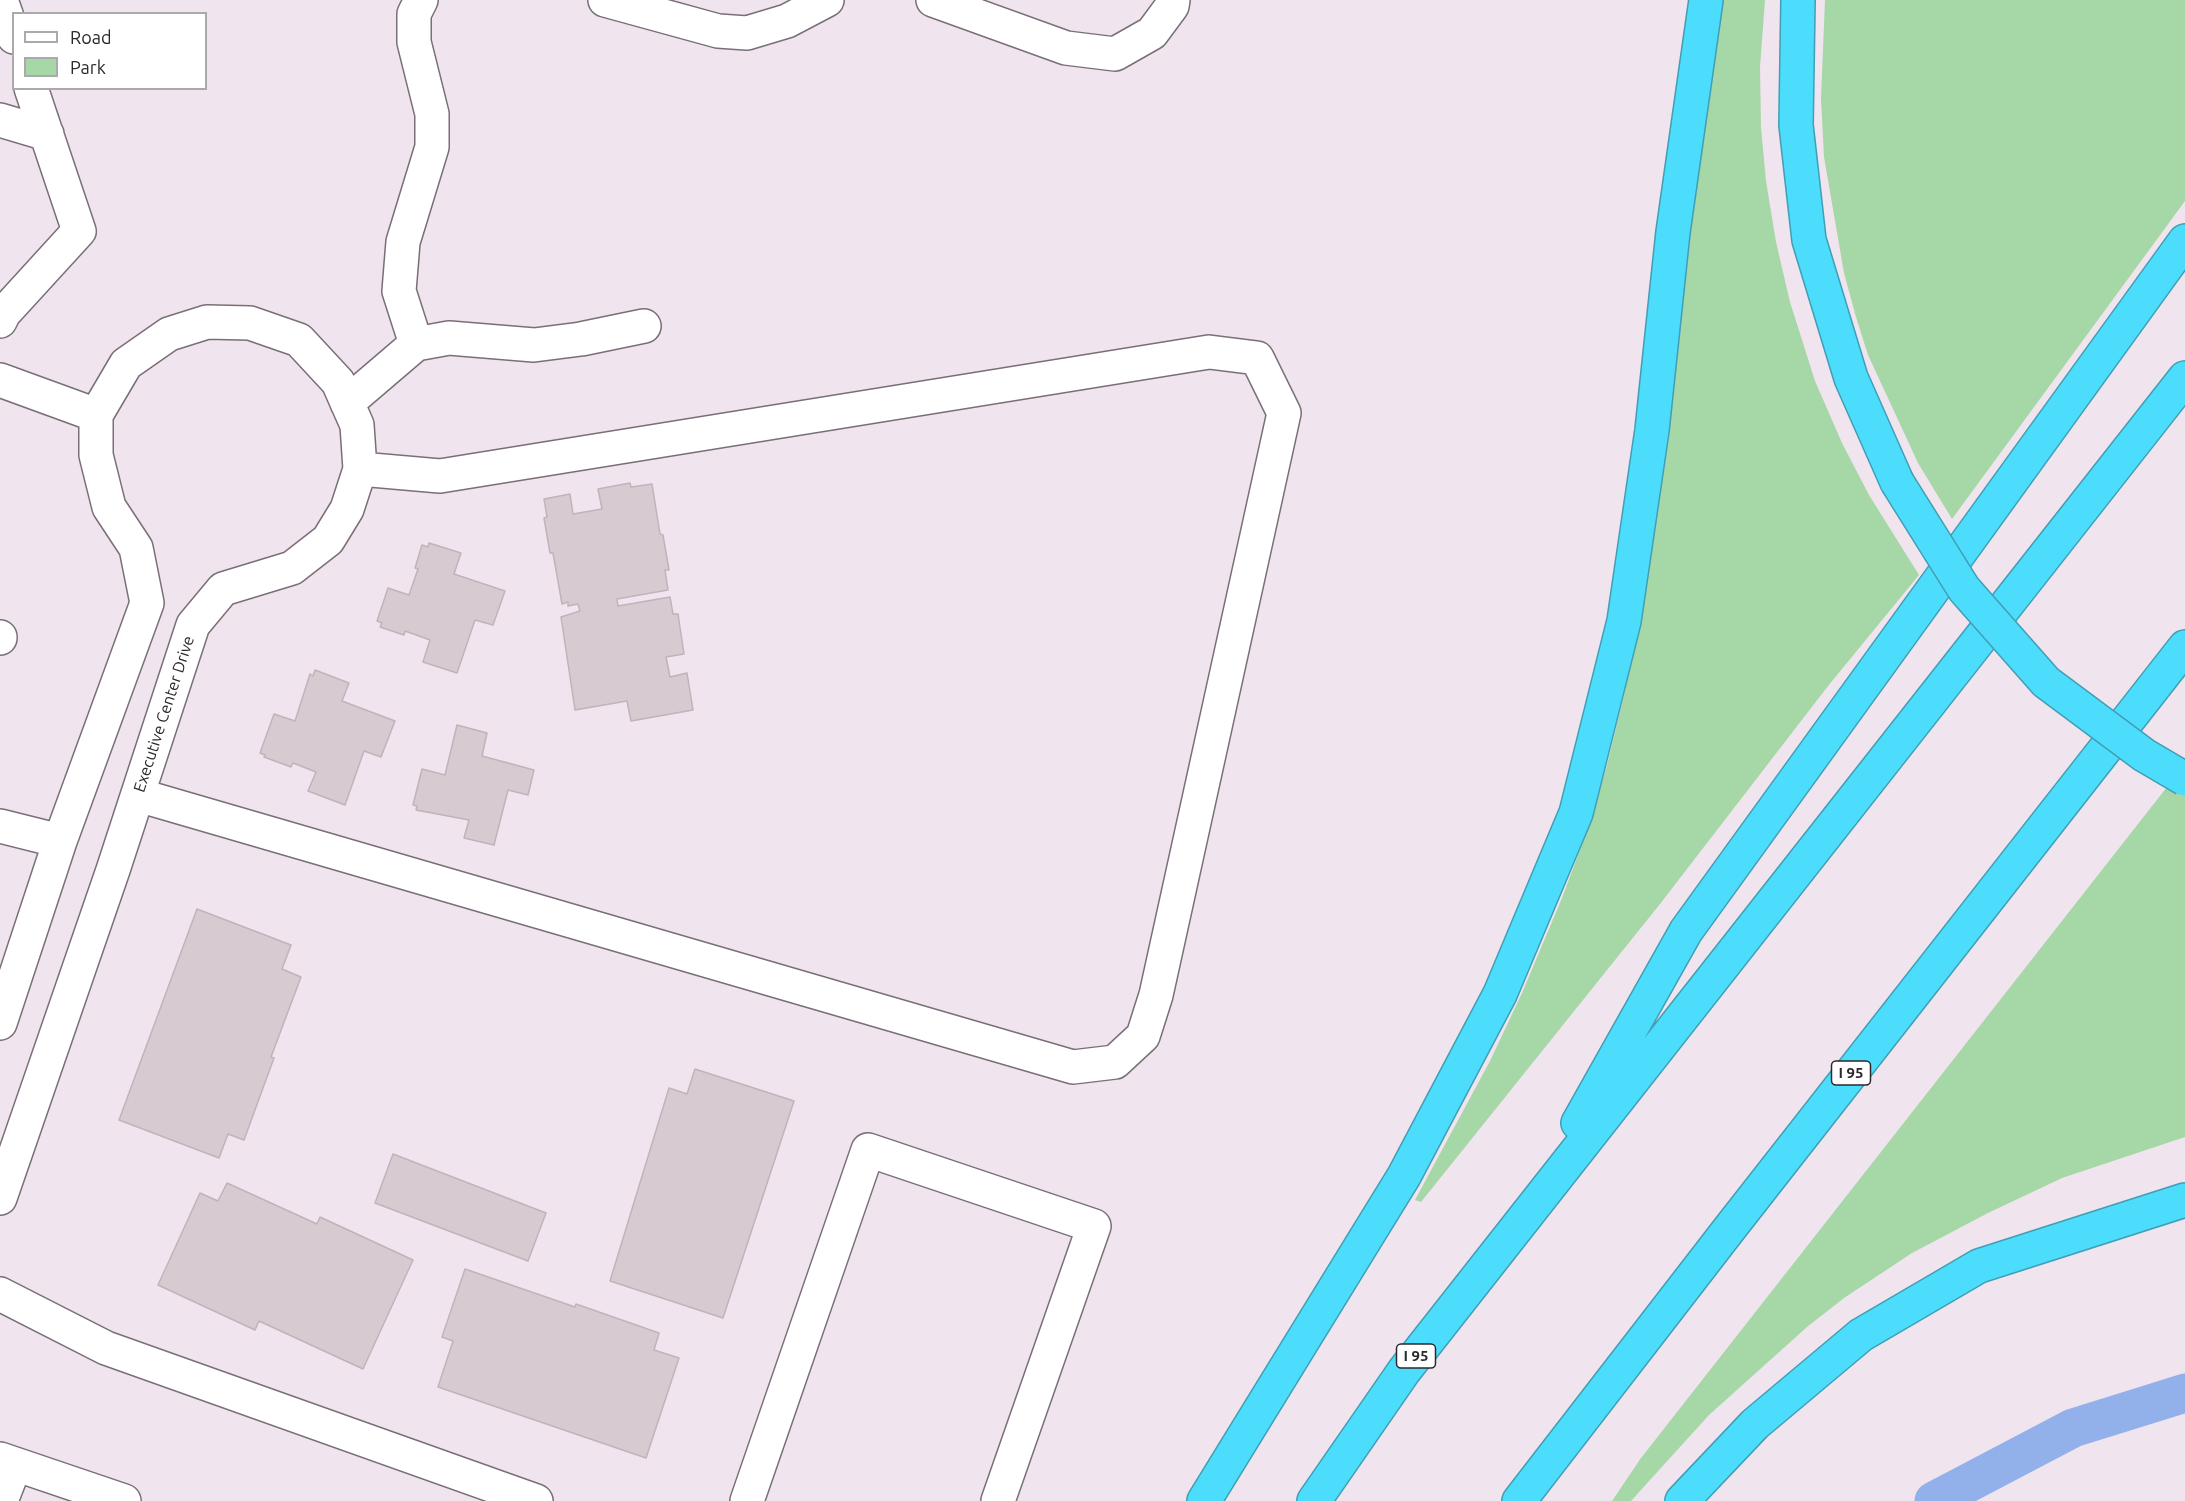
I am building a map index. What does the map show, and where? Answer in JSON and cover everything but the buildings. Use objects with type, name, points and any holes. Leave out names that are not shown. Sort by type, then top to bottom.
[{"type":"highway","points":[[1204,1501],[1404,1176],[1500,994],[1576,813],[1624,621],[1652,430],[1673,232],[1706,0]]},
{"type":"highway","points":[[1798,0],[1796,125],[1809,240],[1851,378],[1897,482],[1964,589],[2046,682],[2144,755],[2185,779]]},
{"type":"highway","points":[[1526,1216],[1686,931],[2185,241]]},
{"type":"highway","name":"I 95","points":[[1314,1501],[1404,1371],[2185,378]]},
{"type":"highway","name":"I 95","points":[[1519,1501],[2185,647]]},
{"type":"highway","points":[[1682,1501],[1755,1424],[1861,1335],[1979,1266],[2185,1200]]},
{"type":"street","points":[[1,0],[12,31]]},
{"type":"street","points":[[416,344],[399,291],[403,242],[432,147],[432,114],[414,42],[414,14],[421,0]]},
{"type":"street","points":[[605,0],[718,31],[747,33],[787,21],[827,0]]},
{"type":"street","points":[[933,0],[1066,48],[1115,54],[1152,33],[1172,6],[1173,0]]},
{"type":"street","points":[[0,321],[4,313],[79,231],[32,90]]},
{"type":"street","points":[[0,120],[47,134]]},
{"type":"street","name":"Executive Center Drive","points":[[0,1198],[138,795],[193,625],[223,589],[292,568],[328,540],[347,509],[360,469],[357,425],[338,382],[299,340],[250,323],[207,322],[169,334],[126,364],[96,415]]},
{"type":"street","points":[[348,403],[416,344],[448,338],[534,345],[581,339],[644,326]]},
{"type":"street","points":[[138,795],[1073,1067],[1115,1062],[1143,1036],[1156,995],[1284,413],[1257,358],[1209,352],[440,476],[360,469]]},
{"type":"street","points":[[0,380],[96,415],[96,454],[109,507],[136,548],[147,603],[60,841],[0,1023]]},
{"type":"street","points":[[0,826],[60,841]]},
{"type":"street","points":[[747,1501],[868,1150],[1094,1226],[998,1501]]},
{"type":"street","points":[[0,1294],[106,1348],[536,1501]]},
{"type":"street","points":[[1,1501],[7,1462],[124,1501]]},
{"type":"green space","points":[[1722,0],[1765,0],[1760,67],[1761,128],[1766,181],[1776,242],[1790,302],[1815,381],[1842,443],[1869,495],[1919,575],[1828,686],[1660,904],[1421,1202],[1415,1200],[1490,1061],[1522,993],[1562,898],[1590,823],[1607,765],[1625,691],[1642,602],[1696,158]]},
{"type":"green space","points":[[1825,0],[2185,0],[2185,201],[1952,519],[1918,463],[1868,355],[1844,273],[1824,157],[1821,98]]},
{"type":"green space","points":[[2185,764],[2185,1137],[2062,1178],[1912,1253],[1844,1298],[1807,1327],[1709,1415],[1631,1501],[1612,1501],[1641,1458]]},
{"type":"waterway","points":[[1934,1501],[2073,1428],[2185,1393]]}]
